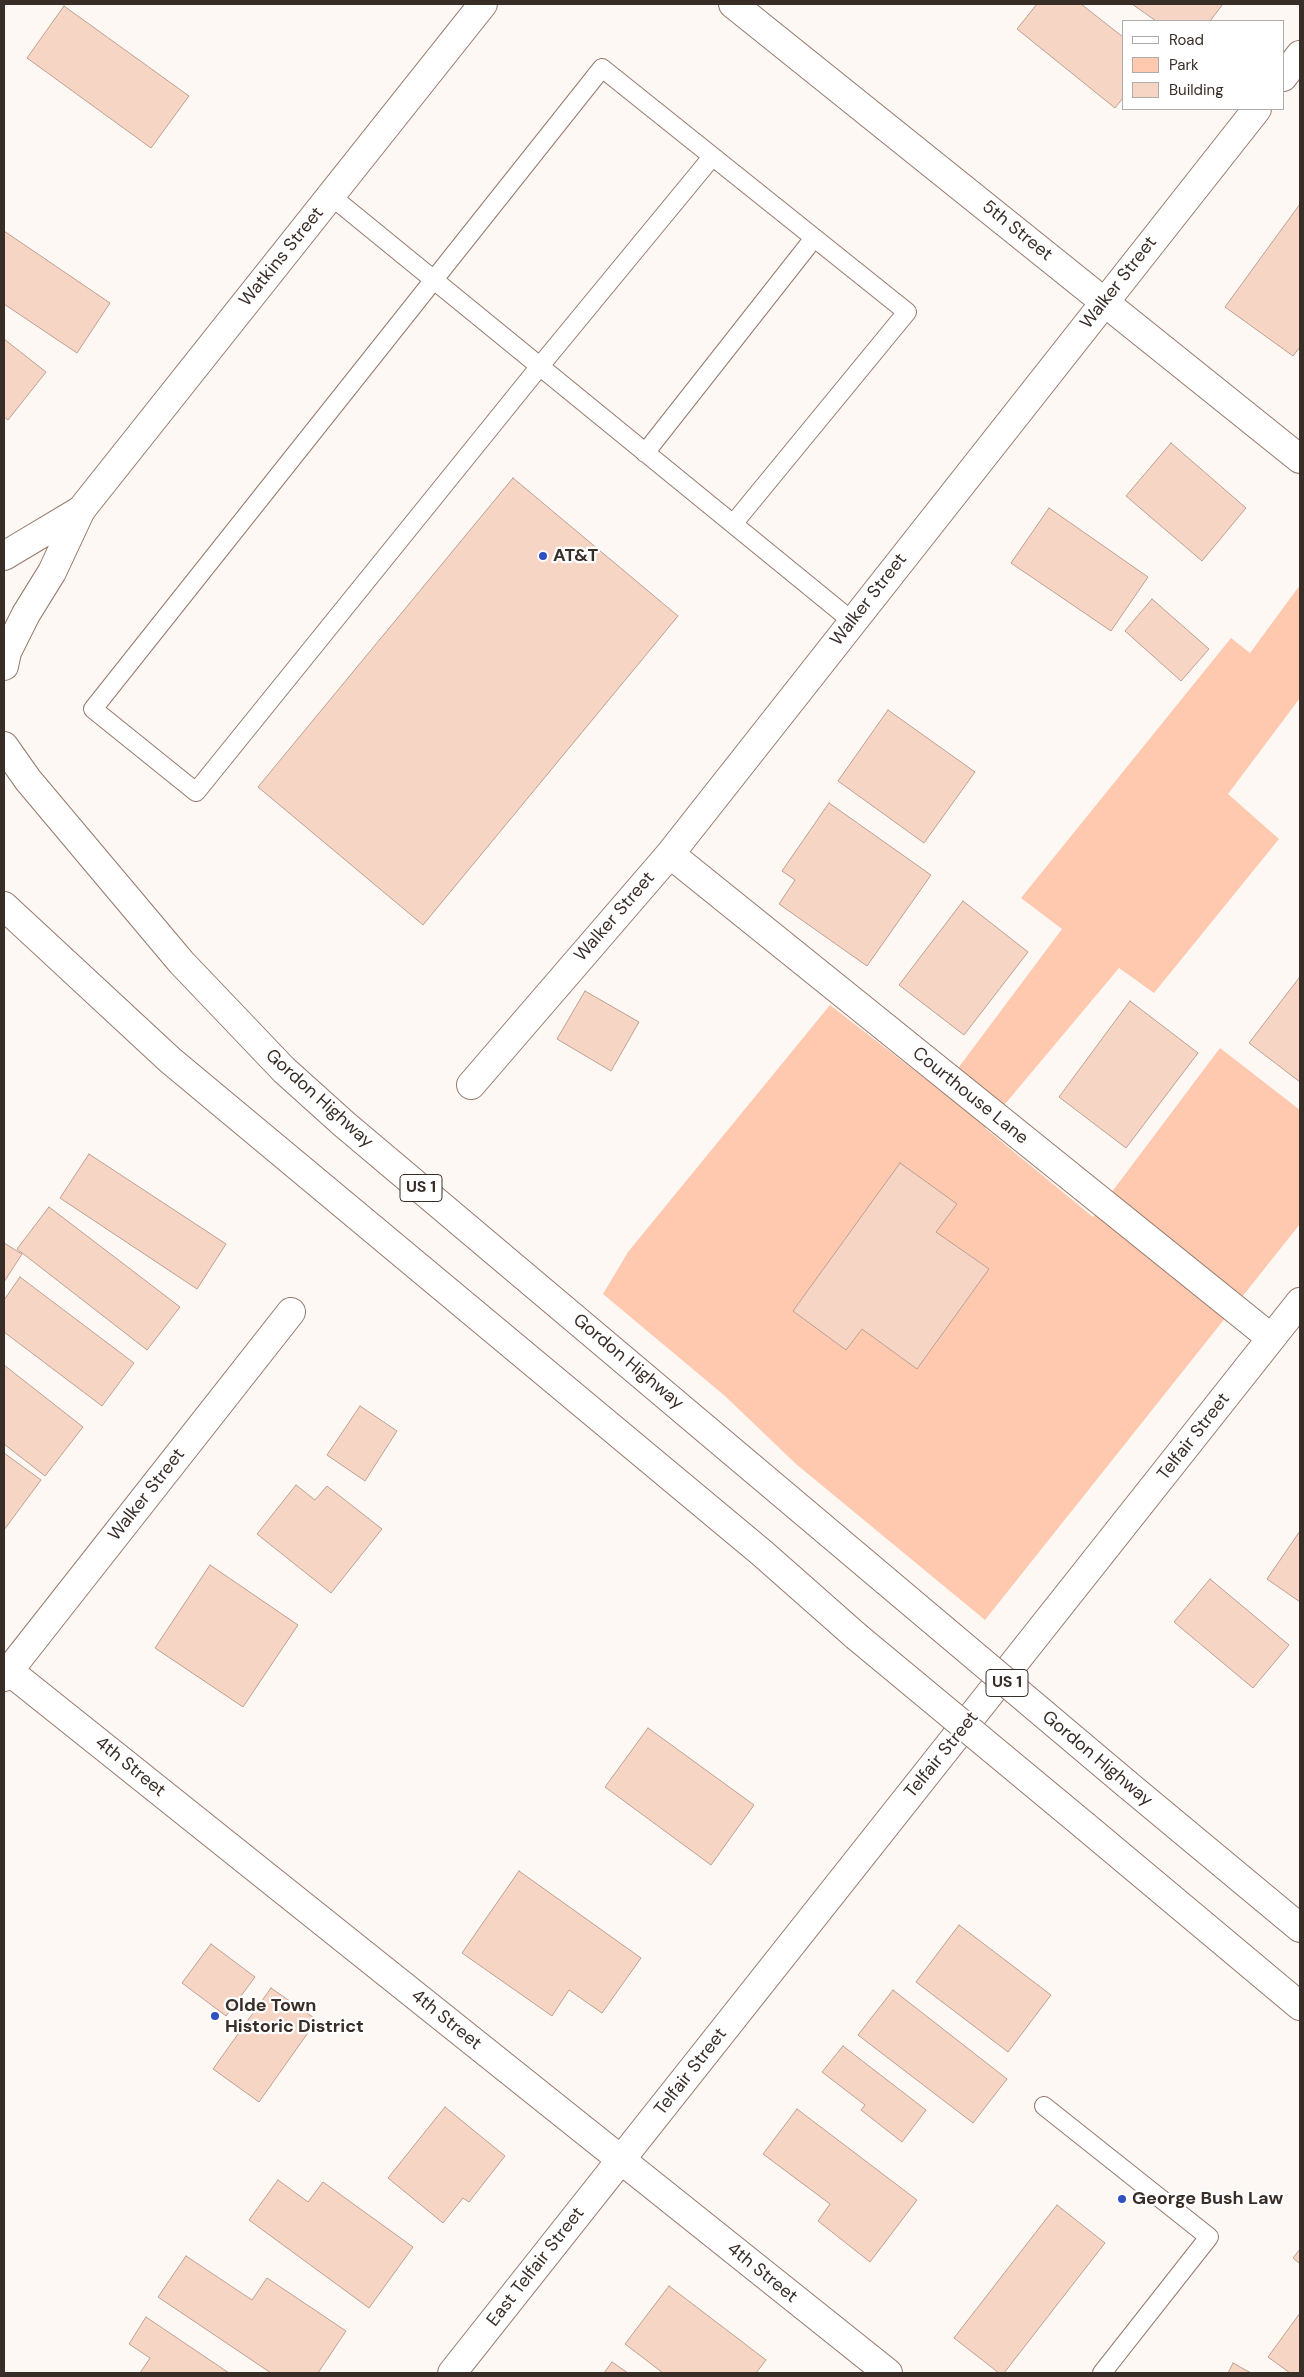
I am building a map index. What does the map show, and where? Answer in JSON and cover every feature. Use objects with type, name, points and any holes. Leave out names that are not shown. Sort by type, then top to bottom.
[{"type":"main road","name":"Watkins Street","points":[[81,510],[483,4]]},
{"type":"main road","name":"5th Street","points":[[733,4],[1300,460]]},
{"type":"main road","points":[[1284,76],[1300,55]]},
{"type":"main road","name":"Walker Street","points":[[471,1085],[670,854],[1256,110]]},
{"type":"main road","points":[[4,556],[81,510]]},
{"type":"main road","points":[[4,666],[8,652],[26,614],[52,572],[81,510]]},
{"type":"main road","points":[[4,724],[28,780]]},
{"type":"main road","name":"Gordon Highway","points":[[4,746],[28,780],[181,962],[284,1070],[344,1124],[1300,1928]]},
{"type":"main road","name":"Courthouse Lane","points":[[670,854],[1271,1338]]},
{"type":"main road","points":[[4,906],[170,1060],[762,1553],[856,1636],[1300,2006]]},
{"type":"main road","name":"Telfair Street","points":[[621,2160],[1300,1302]]},
{"type":"main road","name":"Walker Street","points":[[5,1671],[291,1312]]},
{"type":"main road","name":"4th Street","points":[[5,1671],[888,2373]]},
{"type":"main road","name":"East Telfair Street","points":[[452,2373],[621,2160]]},
{"type":"lane","points":[[712,157],[540,366],[196,792],[93,709],[602,68],[908,312],[732,524]]},
{"type":"lane","points":[[330,196],[852,622]]},
{"type":"lane","points":[[645,453],[814,238]]},
{"type":"lane","points":[[1044,2106],[1209,2237],[1102,2373]]},
{"type":"green space","points":[[1300,585],[1300,698],[1228,794],[1279,839],[1154,993],[1119,968],[985,1128],[1093,1217],[1220,1048],[1300,1110],[1300,1224],[985,1620],[796,1464],[725,1396],[603,1294],[628,1252],[830,1005],[941,1091],[1062,929],[1021,898],[1231,638],[1250,653]]},
{"type":"building","points":[[1037,4],[1081,4],[1122,36],[1122,99],[1115,108],[1017,29]]},
{"type":"building","points":[[1132,4],[1223,4],[1211,20],[1155,20]]},
{"type":"building","points":[[64,6],[189,96],[151,148],[27,58]]},
{"type":"building","points":[[1300,204],[1300,347],[1293,356],[1225,307]]},
{"type":"building","points":[[4,231],[110,303],[77,353],[4,304]]},
{"type":"building","points":[[4,339],[46,372],[8,420],[4,417]]},
{"type":"building","points":[[1171,443],[1246,508],[1202,561],[1126,496]]},
{"type":"building","points":[[513,478],[678,616],[423,925],[258,787]]},
{"type":"building","points":[[1049,508],[1148,577],[1111,631],[1011,563]]},
{"type":"building","points":[[1152,599],[1209,649],[1181,681],[1125,631]]},
{"type":"building","points":[[888,710],[975,772],[924,843],[838,781]]},
{"type":"building","points":[[829,803],[931,875],[867,966],[779,904],[795,880],[782,871]]},
{"type":"building","points":[[963,901],[1028,952],[964,1035],[899,985]]},
{"type":"building","points":[[1300,979],[1300,1082],[1249,1043]]},
{"type":"building","points":[[585,991],[639,1022],[611,1071],[557,1039]]},
{"type":"building","points":[[1130,1001],[1198,1053],[1126,1148],[1059,1097]]},
{"type":"building","points":[[89,1154],[226,1244],[197,1289],[60,1198]]},
{"type":"building","points":[[900,1163],[957,1204],[936,1232],[989,1269],[917,1369],[862,1329],[846,1350],[793,1311]]},
{"type":"building","points":[[49,1207],[180,1307],[147,1350],[17,1249]]},
{"type":"building","points":[[4,1243],[22,1254],[4,1282]]},
{"type":"building","points":[[20,1277],[134,1363],[102,1406],[4,1332],[4,1300]]},
{"type":"building","points":[[4,1365],[83,1427],[45,1476],[4,1444]]},
{"type":"building","points":[[360,1406],[397,1431],[365,1481],[327,1455]]},
{"type":"building","points":[[4,1453],[41,1480],[4,1530]]},
{"type":"building","points":[[296,1485],[315,1500],[327,1486],[382,1529],[331,1593],[257,1534]]},
{"type":"building","points":[[1300,1531],[1300,1602],[1267,1579]]},
{"type":"building","points":[[210,1565],[298,1625],[243,1707],[155,1648]]},
{"type":"building","points":[[1210,1579],[1289,1645],[1253,1688],[1174,1622]]},
{"type":"building","points":[[648,1728],[754,1805],[711,1865],[605,1787]]},
{"type":"building","points":[[519,1871],[641,1958],[602,2013],[569,1990],[552,2016],[462,1953]]},
{"type":"building","points":[[959,1925],[1051,1995],[1008,2052],[916,1982]]},
{"type":"building","points":[[211,1944],[255,1977],[226,2016],[182,1983]]},
{"type":"building","points":[[271,1988],[317,2020],[259,2102],[213,2069]]},
{"type":"building","points":[[893,1990],[1007,2079],[973,2123],[858,2035]]},
{"type":"building","points":[[843,2046],[926,2110],[902,2142],[861,2110],[865,2105],[822,2072]]},
{"type":"building","points":[[445,2107],[505,2156],[469,2202],[463,2198],[443,2223],[388,2178]]},
{"type":"building","points":[[797,2109],[917,2200],[870,2262],[818,2221],[830,2204],[763,2154]]},
{"type":"building","points":[[278,2180],[308,2202],[323,2182],[413,2247],[369,2308],[249,2220]]},
{"type":"building","points":[[1057,2205],[1105,2243],[1004,2373],[999,2373],[954,2338]]},
{"type":"building","points":[[1300,2249],[1300,2264],[1293,2258]]},
{"type":"building","points":[[186,2256],[252,2300],[267,2278],[346,2331],[318,2373],[271,2373],[158,2297]]},
{"type":"building","points":[[669,2286],[766,2360],[756,2373],[663,2373],[625,2344]]},
{"type":"building","points":[[1300,2313],[1300,2373],[1290,2373],[1268,2357]]},
{"type":"building","points":[[146,2317],[229,2373],[140,2373],[150,2358],[129,2344]]},
{"type":"building","points":[[612,2362],[628,2373],[604,2373]]},
{"type":"building","points":[[1233,2363],[1251,2373],[1228,2373]]},
{"type":"place","name":"AT&T","points":[[543,556]]},
{"type":"place","name":"Olde Town Historic District","points":[[215,2016]]},
{"type":"place","name":"George Bush Law","points":[[1122,2199]]}]
